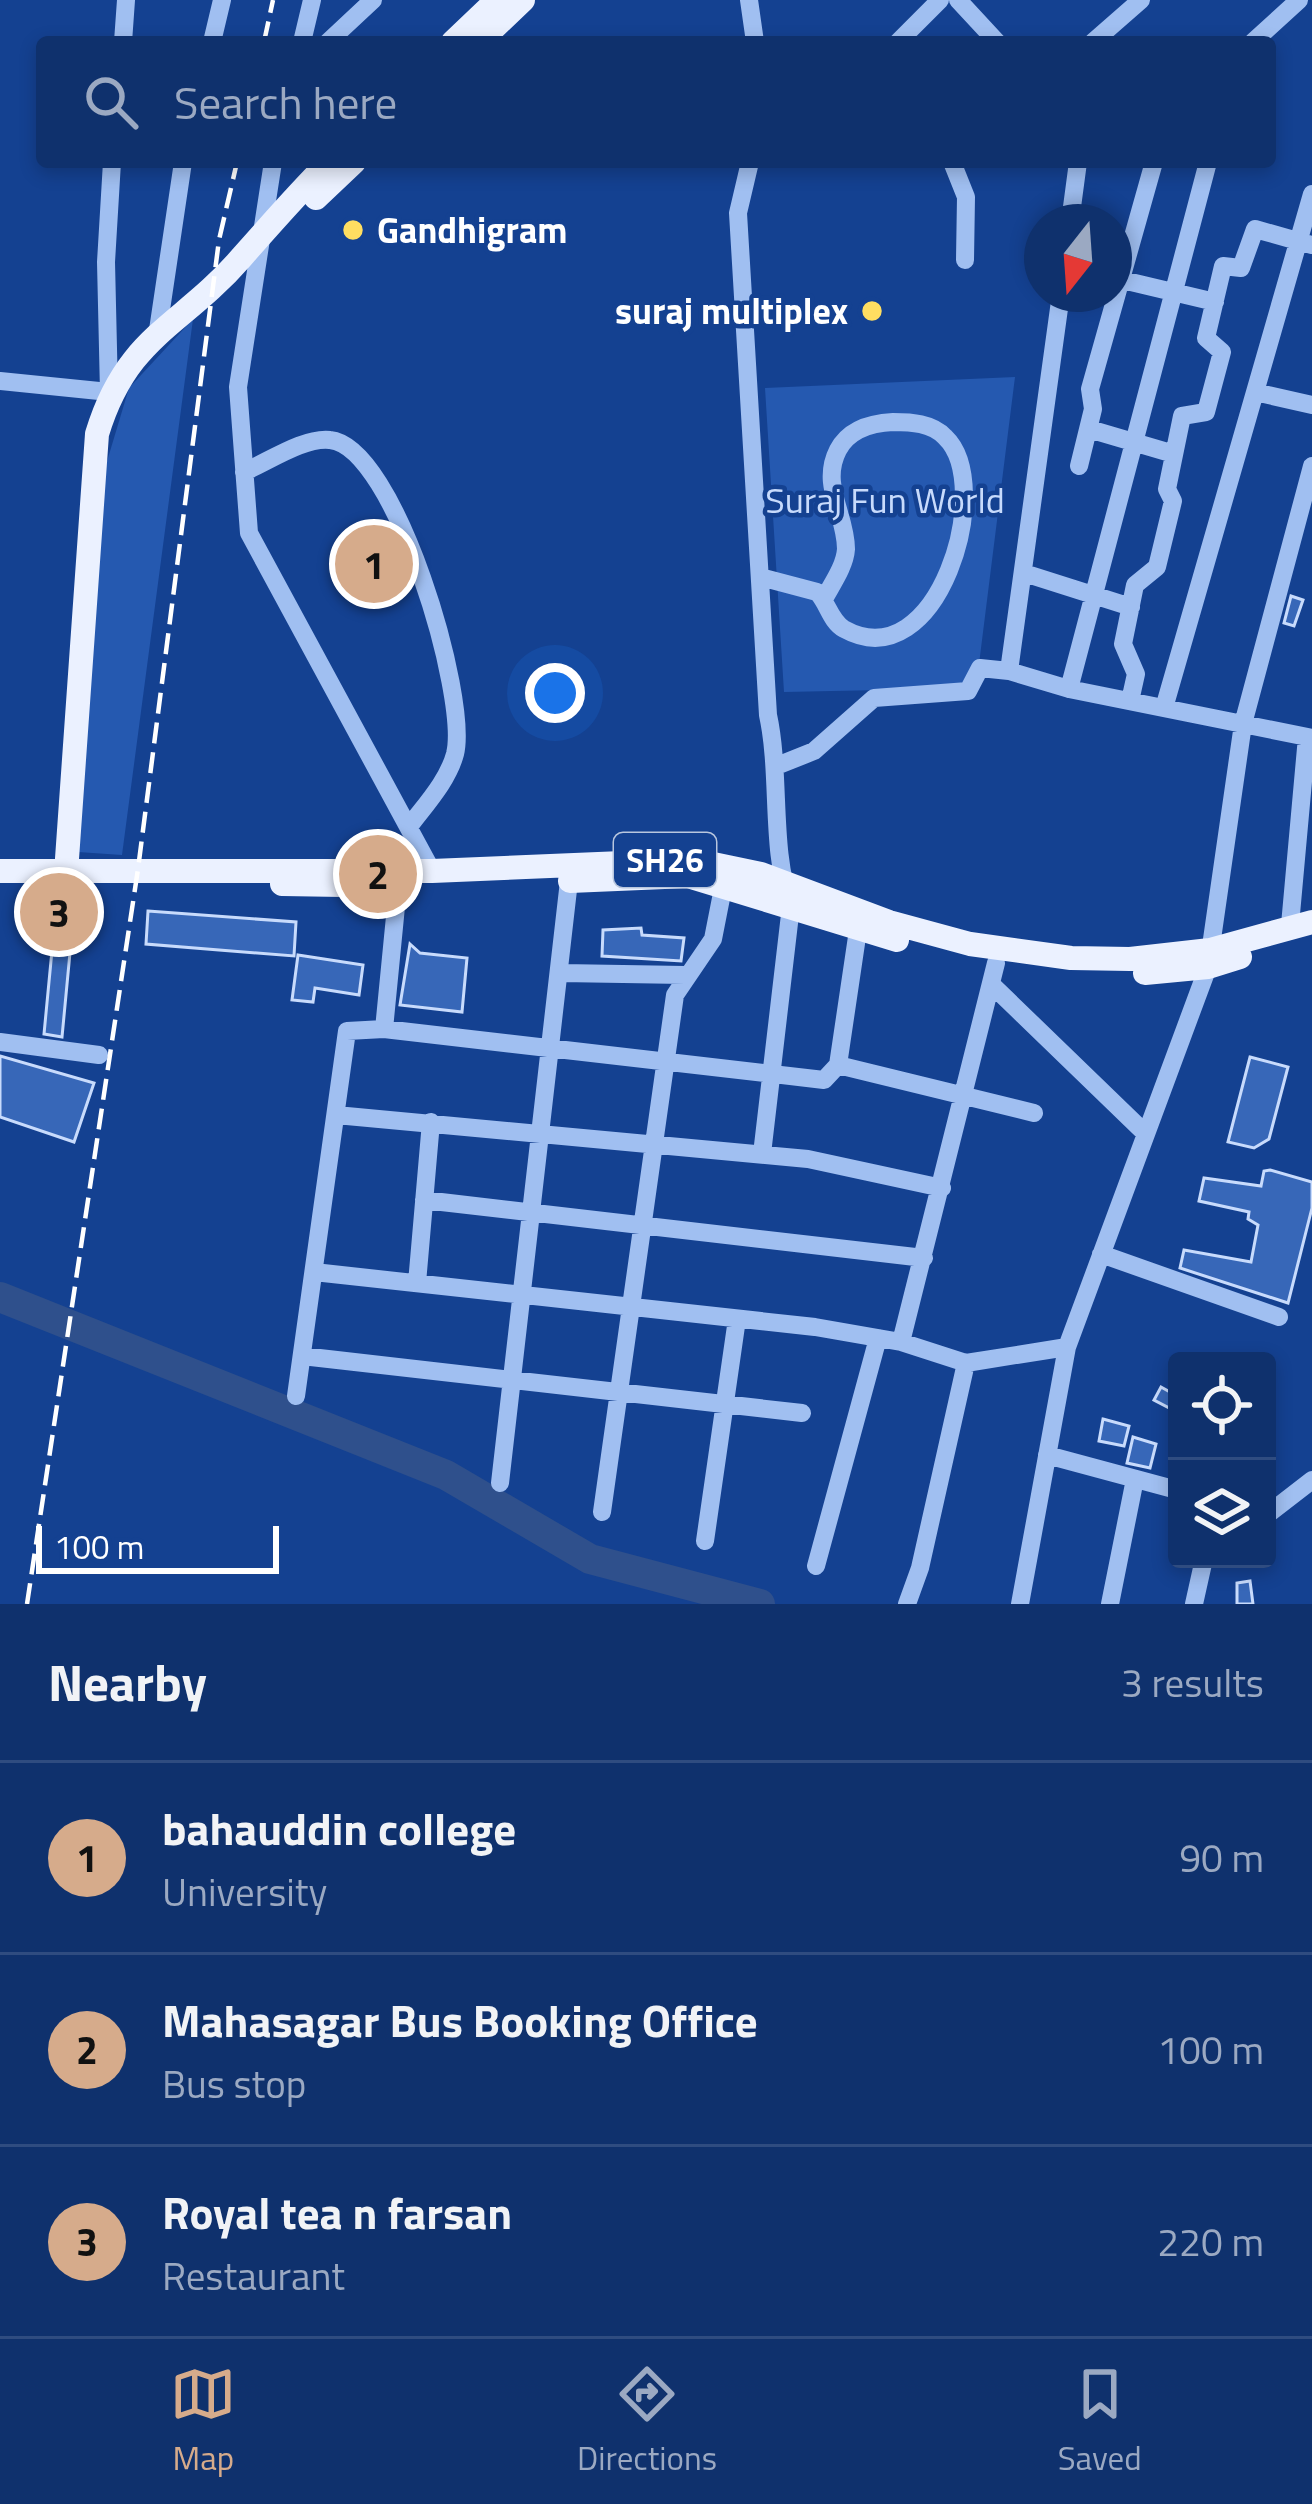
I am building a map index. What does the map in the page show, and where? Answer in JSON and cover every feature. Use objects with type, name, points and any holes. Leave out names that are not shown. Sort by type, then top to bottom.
[{"type":"main road","points":[[459,36],[497,0]]},
{"type":"main road","points":[[485,36],[523,0]]},
{"type":"main road","points":[[255,243],[324,168]]},
{"type":"main road","points":[[65,880],[97,434],[110,392],[158,330],[347,168]]},
{"type":"main road","name":"SH26","points":[[0,887],[65,880],[694,860],[761,874],[787,895],[858,930],[993,973],[1096,973],[1209,958],[1305,928]]},
{"type":"main road","name":"SH26","points":[[0,872],[65,880],[398,886],[688,877],[787,895],[970,944],[1071,958],[1209,958]]},
{"type":"street","points":[[123,36],[126,0]]},
{"type":"street","points":[[213,36],[222,0]]},
{"type":"street","points":[[303,36],[312,0]]},
{"type":"street","points":[[334,36],[373,0]]},
{"type":"street","points":[[749,0],[754,36]]},
{"type":"street","points":[[904,36],[940,0]]},
{"type":"street","points":[[958,0],[991,36]]},
{"type":"street","points":[[1100,36],[1141,0]]},
{"type":"street","points":[[1260,36],[1299,0]]},
{"type":"street","points":[[0,381],[110,392],[106,262],[112,168]]},
{"type":"street","points":[[158,330],[182,168]]},
{"type":"street","points":[[273,168],[255,243],[238,387],[249,533],[411,824],[432,871]]},
{"type":"street","points":[[749,168],[739,213],[769,715],[779,764],[787,895],[762,1154]]},
{"type":"street","points":[[954,168],[966,197],[965,260]]},
{"type":"street","points":[[1072,204],[1077,168]]},
{"type":"street","points":[[1132,231],[1152,168]]},
{"type":"street","points":[[1069,688],[1206,168]]},
{"type":"street","points":[[1164,708],[1255,392],[1305,243],[1312,194]]},
{"type":"street","points":[[1130,701],[1136,674],[1123,644],[1135,585],[1157,567],[1173,502],[1167,489],[1182,416],[1206,412],[1222,352],[1206,338],[1223,266],[1241,268],[1255,229],[1305,243]]},
{"type":"street","points":[[1132,282],[1215,302]]},
{"type":"street","points":[[1009,670],[1059,312]]},
{"type":"street","points":[[1079,466],[1088,429],[1090,389],[1109,312]]},
{"type":"street","points":[[1255,392],[1312,405]]},
{"type":"street","points":[[760,577],[803,585],[824,599],[844,629],[884,636],[918,622],[946,575],[962,504],[962,473],[945,436],[927,425],[872,423],[839,448],[830,477],[846,548],[824,599]]},
{"type":"street","points":[[1088,429],[1174,454]]},
{"type":"street","points":[[244,472],[321,440],[347,446],[387,498],[420,566],[450,672],[456,751],[411,824]]},
{"type":"street","points":[[1020,1604],[1067,1348],[1209,958],[1243,724],[1312,466]]},
{"type":"street","points":[[1024,573],[1131,607]]},
{"type":"street","points":[[779,764],[814,752],[874,698],[968,691],[980,668],[1009,670],[1069,688],[1309,737],[1305,928]]},
{"type":"street","points":[[500,1483],[569,881]]},
{"type":"street","points":[[602,1512],[675,995],[713,939],[724,884]]},
{"type":"street","points":[[384,1029],[398,886]]},
{"type":"street","points":[[296,1396],[347,1031],[384,1029],[824,1080],[838,1065],[858,930]]},
{"type":"street","points":[[993,973],[1146,1134]]},
{"type":"street","points":[[902,1342],[993,973]]},
{"type":"street","points":[[561,974],[685,975]]},
{"type":"street","points":[[0,1042],[99,1055]]},
{"type":"street","points":[[838,1065],[1034,1113]]},
{"type":"street","points":[[336,1114],[762,1154],[942,1188]]},
{"type":"street","points":[[417,1283],[430,1123]]},
{"type":"street","points":[[424,1200],[924,1258]]},
{"type":"street","points":[[1101,1254],[1279,1317]]},
{"type":"street","points":[[314,1272],[737,1318],[902,1342],[966,1363],[1067,1348]]},
{"type":"street","points":[[705,1541],[737,1318]]},
{"type":"street","points":[[816,1566],[878,1338]]},
{"type":"street","points":[[302,1356],[802,1414]]},
{"type":"street","points":[[908,1600],[966,1363]]},
{"type":"street","points":[[1047,1455],[1168,1488]]},
{"type":"street","points":[[1110,1604],[1135,1479]]},
{"type":"street","points":[[1276,1510],[1312,1480]]},
{"type":"street","points":[[1194,1604],[1202,1568]]},
{"type":"green space","points":[[193,319],[122,855],[78,852],[105,468],[129,388]]},
{"type":"green space","name":"Suraj Fun World","points":[[1015,377],[976,688],[784,692],[765,388]]},
{"type":"building","points":[[1291,596],[1303,600],[1294,626],[1284,623]]},
{"type":"building","points":[[148,911],[296,922],[294,956],[146,944]]},
{"type":"building","points":[[641,928],[642,935],[684,938],[681,961],[602,956],[603,930]]},
{"type":"building","points":[[53,940],[71,942],[62,1037],[44,1034]]},
{"type":"building","points":[[410,944],[420,953],[467,958],[462,1012],[400,1005]]},
{"type":"building","points":[[298,955],[363,965],[359,995],[315,988],[313,1002],[292,1000]]},
{"type":"building","points":[[0,1056],[94,1083],[74,1142],[0,1117]]},
{"type":"building","points":[[1250,1057],[1288,1067],[1269,1139],[1254,1148],[1228,1142]]},
{"type":"building","points":[[1264,1171],[1312,1182],[1312,1208],[1288,1303],[1180,1268],[1184,1250],[1251,1262],[1258,1225],[1248,1219],[1249,1212],[1199,1201],[1204,1178],[1261,1186]]},
{"type":"building","points":[[1161,1387],[1168,1391],[1168,1407],[1154,1400]]},
{"type":"building","points":[[1103,1419],[1129,1426],[1124,1446],[1099,1441]]},
{"type":"building","points":[[1133,1437],[1156,1444],[1150,1468],[1127,1463]]},
{"type":"building","points":[[1250,1581],[1253,1604],[1237,1604],[1237,1583]]},
{"type":"waterway","points":[[0,1297],[446,1475],[590,1559],[760,1604]]},
{"type":"railway","points":[[265,36],[273,0]]},
{"type":"railway","points":[[27,1604],[138,869],[219,240],[236,168]]},
{"type":"place","name":"Gandhigram","points":[[353,230]]},
{"type":"place","name":"suraj multiplex","points":[[872,311]]},
{"type":"place","name":"bahauddin college","points":[[374,564]]},
{"type":"place","name":"Mahasagar Bus Booking Office","points":[[378,874]]},
{"type":"place","name":"Royal tea n farsan","points":[[59,912]]}]
